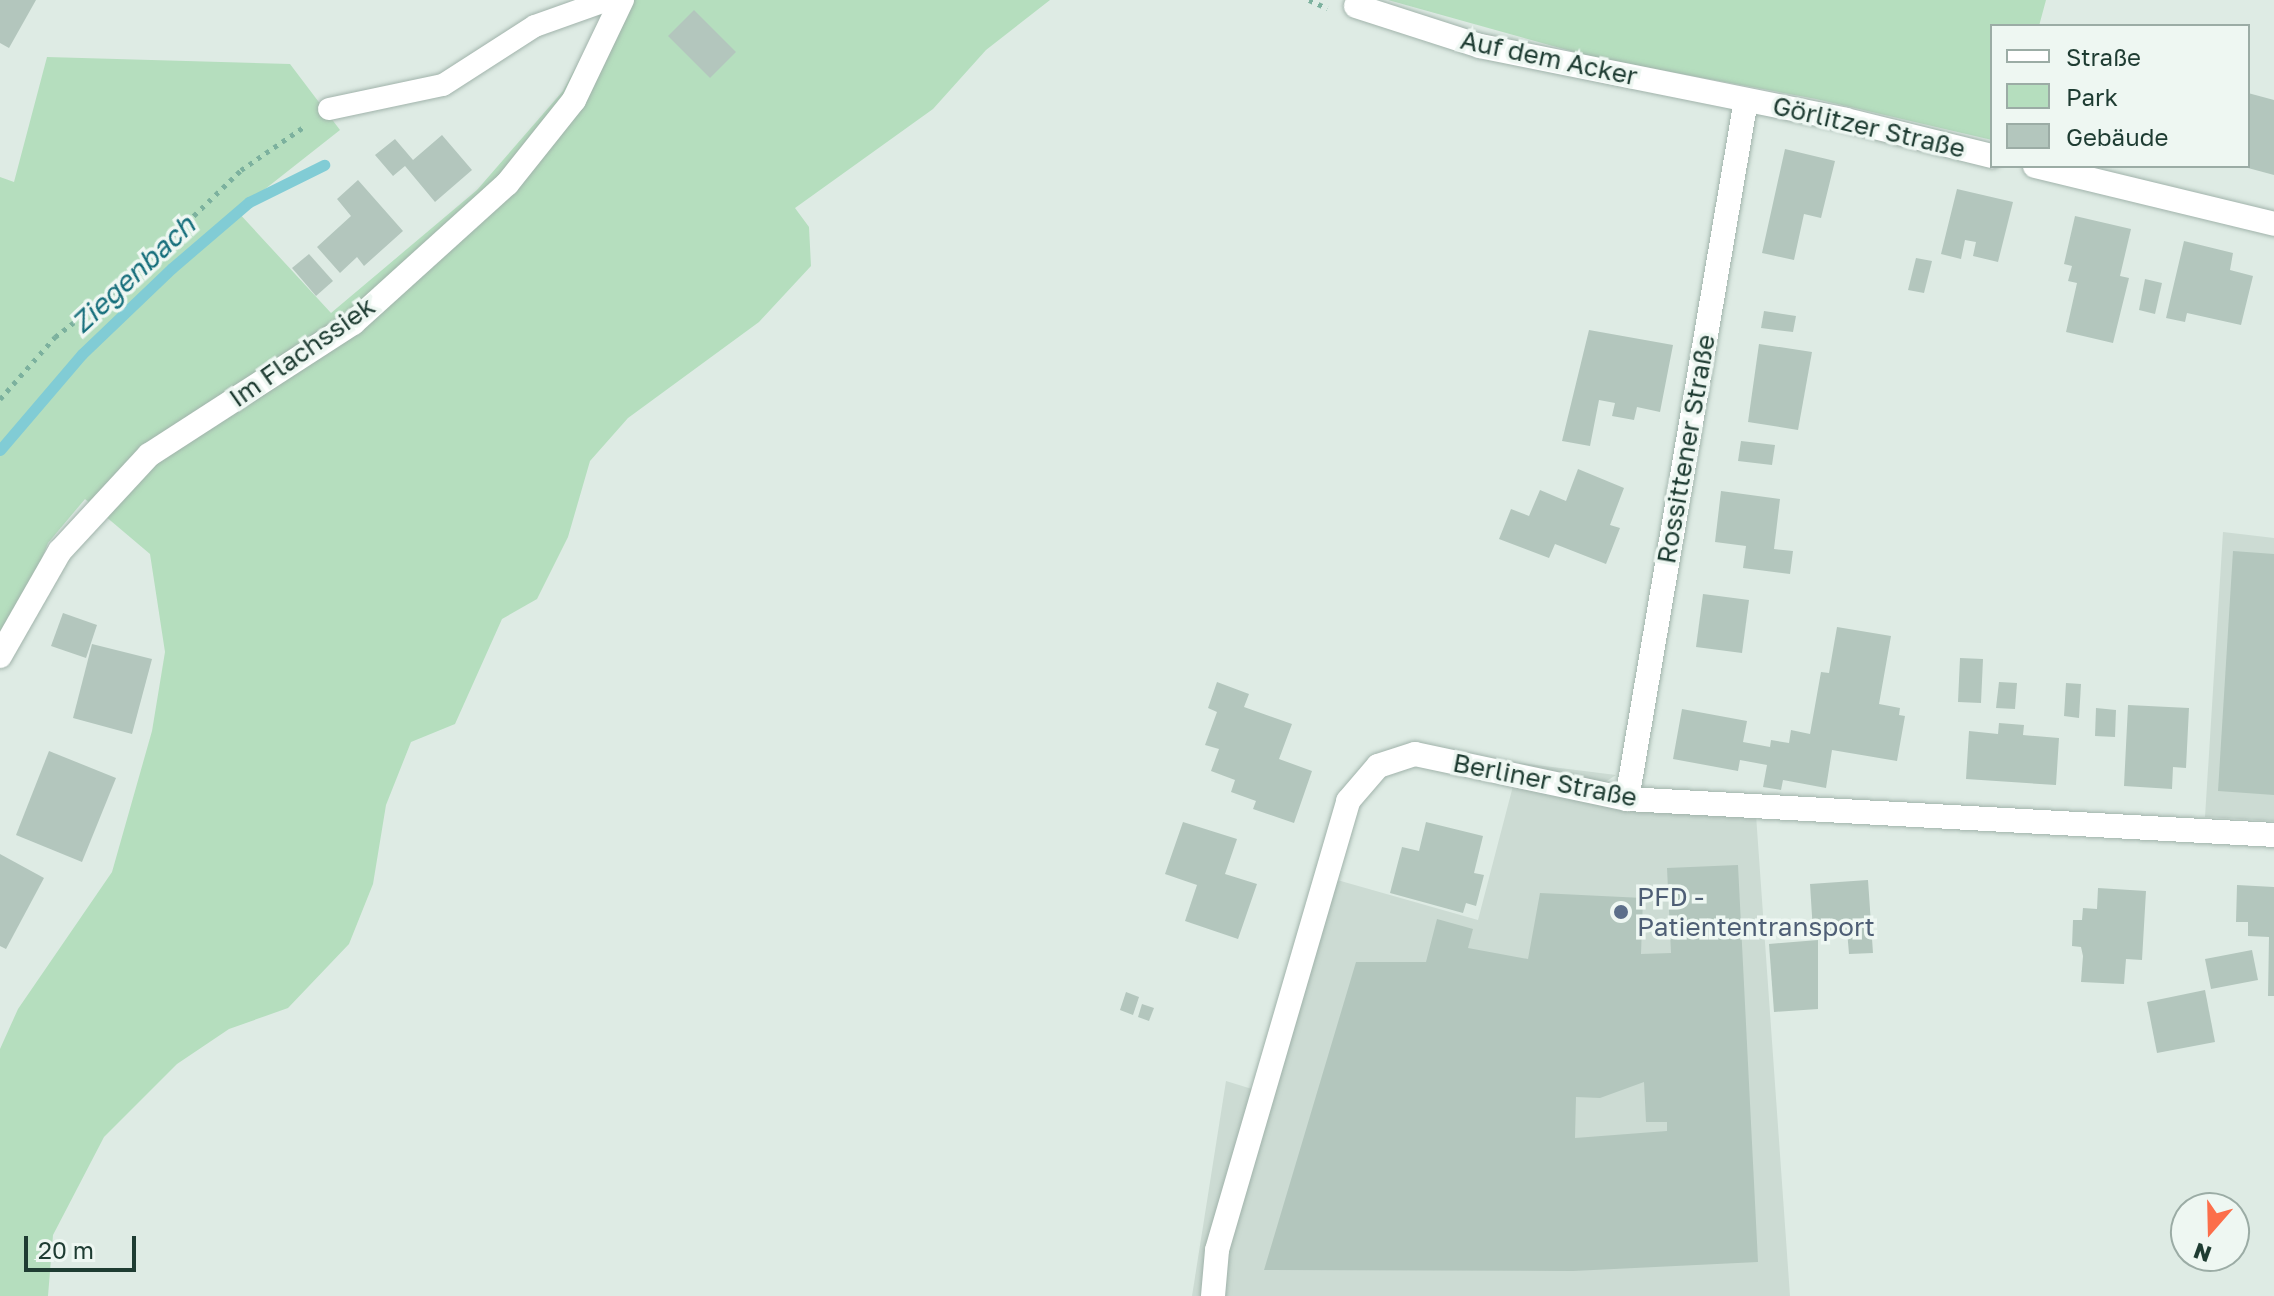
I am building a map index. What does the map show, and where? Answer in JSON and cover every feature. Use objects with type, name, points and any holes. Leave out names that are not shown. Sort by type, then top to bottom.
[{"type":"street","name":"Im Flachssiek","points":[[0,656],[60,551],[149,455],[353,323],[507,184],[574,100],[622,0]]},
{"type":"street","name":"Auf dem Acker","points":[[1348,3],[1480,46],[1746,100]]},
{"type":"street","name":"Görlitzer Straße","points":[[1746,100],[1990,156]]},
{"type":"street","name":"Rossittener Straße","points":[[1627,799],[1746,100]]},
{"type":"street","points":[[2043,168],[2274,224]]},
{"type":"street","name":"Berliner Straße","points":[[1213,1296],[1221,1235],[1348,801],[1378,766],[1415,754],[1627,799],[2274,835]]},
{"type":"lane","points":[[329,109],[443,85],[535,26],[608,0]]},
{"type":"path","points":[[0,399],[55,337],[122,285],[241,170],[329,109]]},
{"type":"shaded area","points":[[2223,532],[2274,538],[2274,821],[2205,817]]},
{"type":"shaded area","points":[[1519,763],[1616,775],[1593,790],[1756,815],[1790,1296],[1192,1296],[1226,1081],[1252,1089],[1316,874],[1478,920]]},
{"type":"green space","points":[[612,0],[1050,0],[986,50],[933,109],[795,208],[809,227],[811,266],[759,322],[628,418],[590,461],[568,537],[537,599],[502,619],[455,724],[411,742],[386,805],[373,884],[349,944],[288,1008],[229,1029],[177,1064],[104,1137],[53,1235],[48,1296],[0,1296],[0,1049],[18,1009],[112,872],[152,731],[165,652],[150,554],[85,499],[48,543],[0,666],[0,177],[14,182],[47,57],[290,64],[340,130],[237,211],[331,313],[477,190],[563,91]]},
{"type":"green space","points":[[1388,0],[2046,0],[2040,24],[1990,24],[1990,140],[1816,99],[1596,58]]},
{"type":"building","points":[[0,0],[36,0],[9,48],[0,43]]},
{"type":"building","points":[[694,10],[736,52],[710,78],[668,36]]},
{"type":"building","points":[[2250,94],[2274,100],[2274,175],[2248,168]]},
{"type":"building","points":[[442,135],[472,170],[435,202],[405,166],[393,176],[375,155],[395,139],[413,160]]},
{"type":"building","points":[[1785,149],[1835,161],[1821,218],[1804,214],[1794,260],[1762,253]]},
{"type":"building","points":[[358,180],[403,231],[364,266],[357,257],[340,273],[317,247],[351,216],[337,199]]},
{"type":"building","points":[[1957,189],[2013,202],[1998,262],[1973,256],[1976,242],[1965,240],[1961,259],[1941,254]]},
{"type":"building","points":[[2075,216],[2131,229],[2120,276],[2129,278],[2113,343],[2066,332],[2077,283],[2068,281],[2072,266],[2064,264]]},
{"type":"building","points":[[2184,241],[2233,253],[2230,270],[2253,276],[2241,325],[2187,313],[2185,322],[2166,318]]},
{"type":"building","points":[[309,254],[333,281],[316,296],[292,268]]},
{"type":"building","points":[[1916,258],[1932,261],[1924,293],[1908,290]]},
{"type":"building","points":[[2145,279],[2162,283],[2155,314],[2139,310]]},
{"type":"building","points":[[1764,311],[1796,316],[1793,332],[1761,328]]},
{"type":"building","points":[[1589,330],[1673,345],[1660,412],[1637,407],[1634,420],[1612,416],[1615,403],[1599,400],[1590,446],[1562,441]]},
{"type":"building","points":[[1759,344],[1812,352],[1798,430],[1748,422]]},
{"type":"building","points":[[1741,441],[1775,445],[1772,465],[1738,461]]},
{"type":"building","points":[[1578,469],[1624,488],[1610,525],[1620,528],[1606,564],[1555,544],[1549,558],[1499,539],[1511,509],[1529,516],[1540,490],[1566,501]]},
{"type":"building","points":[[1721,491],[1780,499],[1774,549],[1793,551],[1790,574],[1743,568],[1746,546],[1715,542]]},
{"type":"building","points":[[2233,551],[2274,554],[2274,795],[2218,791]]},
{"type":"building","points":[[1703,594],[1749,600],[1742,653],[1696,647]]},
{"type":"building","points":[[63,613],[97,625],[86,658],[51,646]]},
{"type":"building","points":[[1837,627],[1891,636],[1879,704],[1900,708],[1899,715],[1905,716],[1897,761],[1832,750],[1826,788],[1783,780],[1781,790],[1763,787],[1767,765],[1740,760],[1738,771],[1673,759],[1682,709],[1747,721],[1743,742],[1770,747],[1771,740],[1789,743],[1791,730],[1810,734],[1821,672],[1829,673]]},
{"type":"building","points":[[92,644],[152,659],[132,734],[73,718]]},
{"type":"building","points":[[1960,658],[1983,659],[1981,703],[1958,702]]},
{"type":"building","points":[[1217,682],[1249,694],[1244,707],[1292,724],[1279,759],[1312,771],[1294,823],[1253,809],[1256,801],[1231,792],[1235,780],[1211,771],[1219,749],[1205,745],[1217,712],[1208,708]]},
{"type":"building","points":[[1999,682],[2017,683],[2015,709],[1996,708]]},
{"type":"building","points":[[2066,683],[2081,684],[2079,718],[2064,716]]},
{"type":"building","points":[[2128,705],[2189,708],[2186,768],[2173,767],[2172,789],[2124,786]]},
{"type":"building","points":[[2096,708],[2116,710],[2115,737],[2095,736]]},
{"type":"building","points":[[1999,723],[2024,725],[2023,735],[2059,738],[2056,785],[1966,779],[1969,731],[1998,734]]},
{"type":"building","points":[[49,751],[116,778],[82,862],[16,835]]},
{"type":"building","points":[[1183,822],[1237,839],[1225,874],[1257,884],[1238,939],[1185,921],[1197,885],[1165,874]]},
{"type":"building","points":[[1426,822],[1483,836],[1474,873],[1484,875],[1476,906],[1466,903],[1463,913],[1390,893],[1402,847],[1419,851]]},
{"type":"building","points":[[0,854],[44,878],[6,949],[0,946]]},
{"type":"building","points":[[1738,865],[1758,1262],[1573,1271],[1264,1270],[1356,962],[1426,962],[1437,919],[1473,929],[1468,948],[1528,959],[1540,893],[1643,898],[1641,954],[1671,953],[1667,868]],"holes":[[[1644,1082],[1646,1122],[1667,1122],[1667,1131],[1575,1138],[1576,1097],[1600,1098]]]},
{"type":"building","points":[[1868,880],[1873,953],[1849,954],[1847,930],[1813,932],[1810,884]]},
{"type":"building","points":[[2237,885],[2274,887],[2274,996],[2268,996],[2269,937],[2248,936],[2248,922],[2236,922]]},
{"type":"building","points":[[2098,888],[2146,891],[2142,960],[2126,959],[2124,984],[2081,982],[2083,956],[2081,947],[2072,946],[2073,920],[2082,920],[2083,908],[2097,909]]},
{"type":"building","points":[[1818,940],[1818,1009],[1774,1012],[1769,944]]},
{"type":"building","points":[[2252,950],[2258,980],[2211,989],[2205,959]]},
{"type":"building","points":[[2205,990],[2215,1042],[2157,1053],[2147,1002]]},
{"type":"building","points":[[1126,992],[1139,997],[1133,1015],[1120,1010]]},
{"type":"building","points":[[1142,1004],[1154,1008],[1149,1021],[1138,1017]]},
{"type":"waterway","name":"Ziegenbach","points":[[0,450],[82,354],[172,268],[249,202],[324,165]]},
{"type":"place","name":"PFD - Patiententransport","points":[[1621,912]]}]
